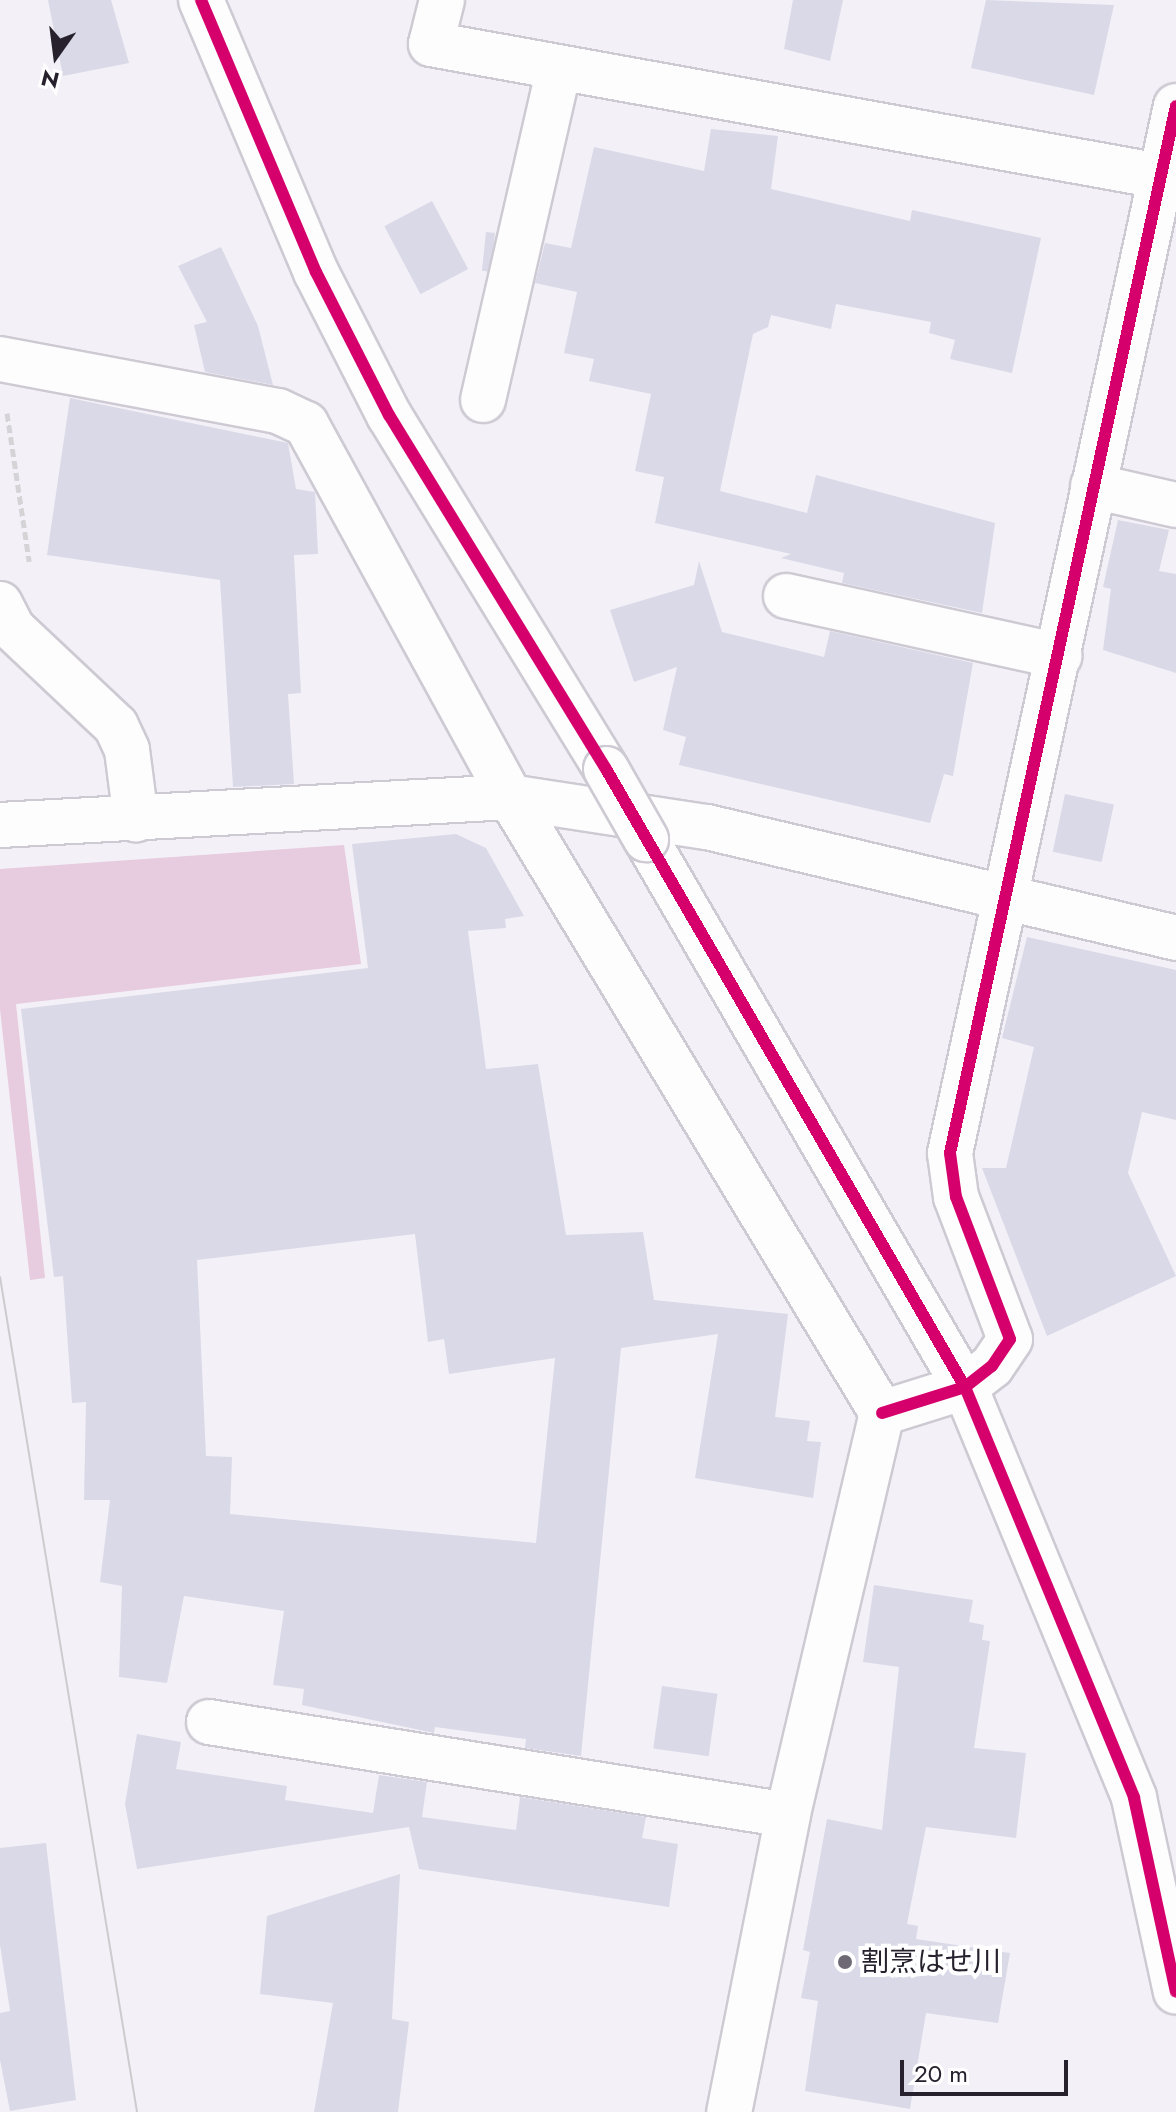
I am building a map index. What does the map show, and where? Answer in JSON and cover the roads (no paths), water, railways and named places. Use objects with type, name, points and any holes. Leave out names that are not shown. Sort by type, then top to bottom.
[{"type":"street","points":[[201,0],[316,272],[389,415],[606,769],[965,1387],[1134,1798],[1176,1992]]},
{"type":"street","points":[[442,0],[431,44],[1169,177]]},
{"type":"street","points":[[483,400],[559,68]]},
{"type":"street","points":[[882,1413],[965,1387],[992,1366],[1010,1339],[950,1173],[1001,898],[1060,656],[1093,486],[1169,177],[1176,106]]},
{"type":"street","points":[[0,359],[278,411],[306,424],[510,797],[882,1413],[788,1815],[729,2112]]},
{"type":"street","points":[[1093,486],[1176,505]]},
{"type":"street","points":[[786,596],[1060,656]]},
{"type":"street","points":[[0,604],[12,628],[116,726],[127,750],[136,819]]},
{"type":"street","points":[[0,825],[510,797],[679,821],[1176,938]]},
{"type":"street","points":[[209,1722],[788,1815]]},
{"type":"tram line","points":[[0,1277],[137,2112]]},
{"type":"place","name":"割烹はせ川","points":[[845,1962]]}]
